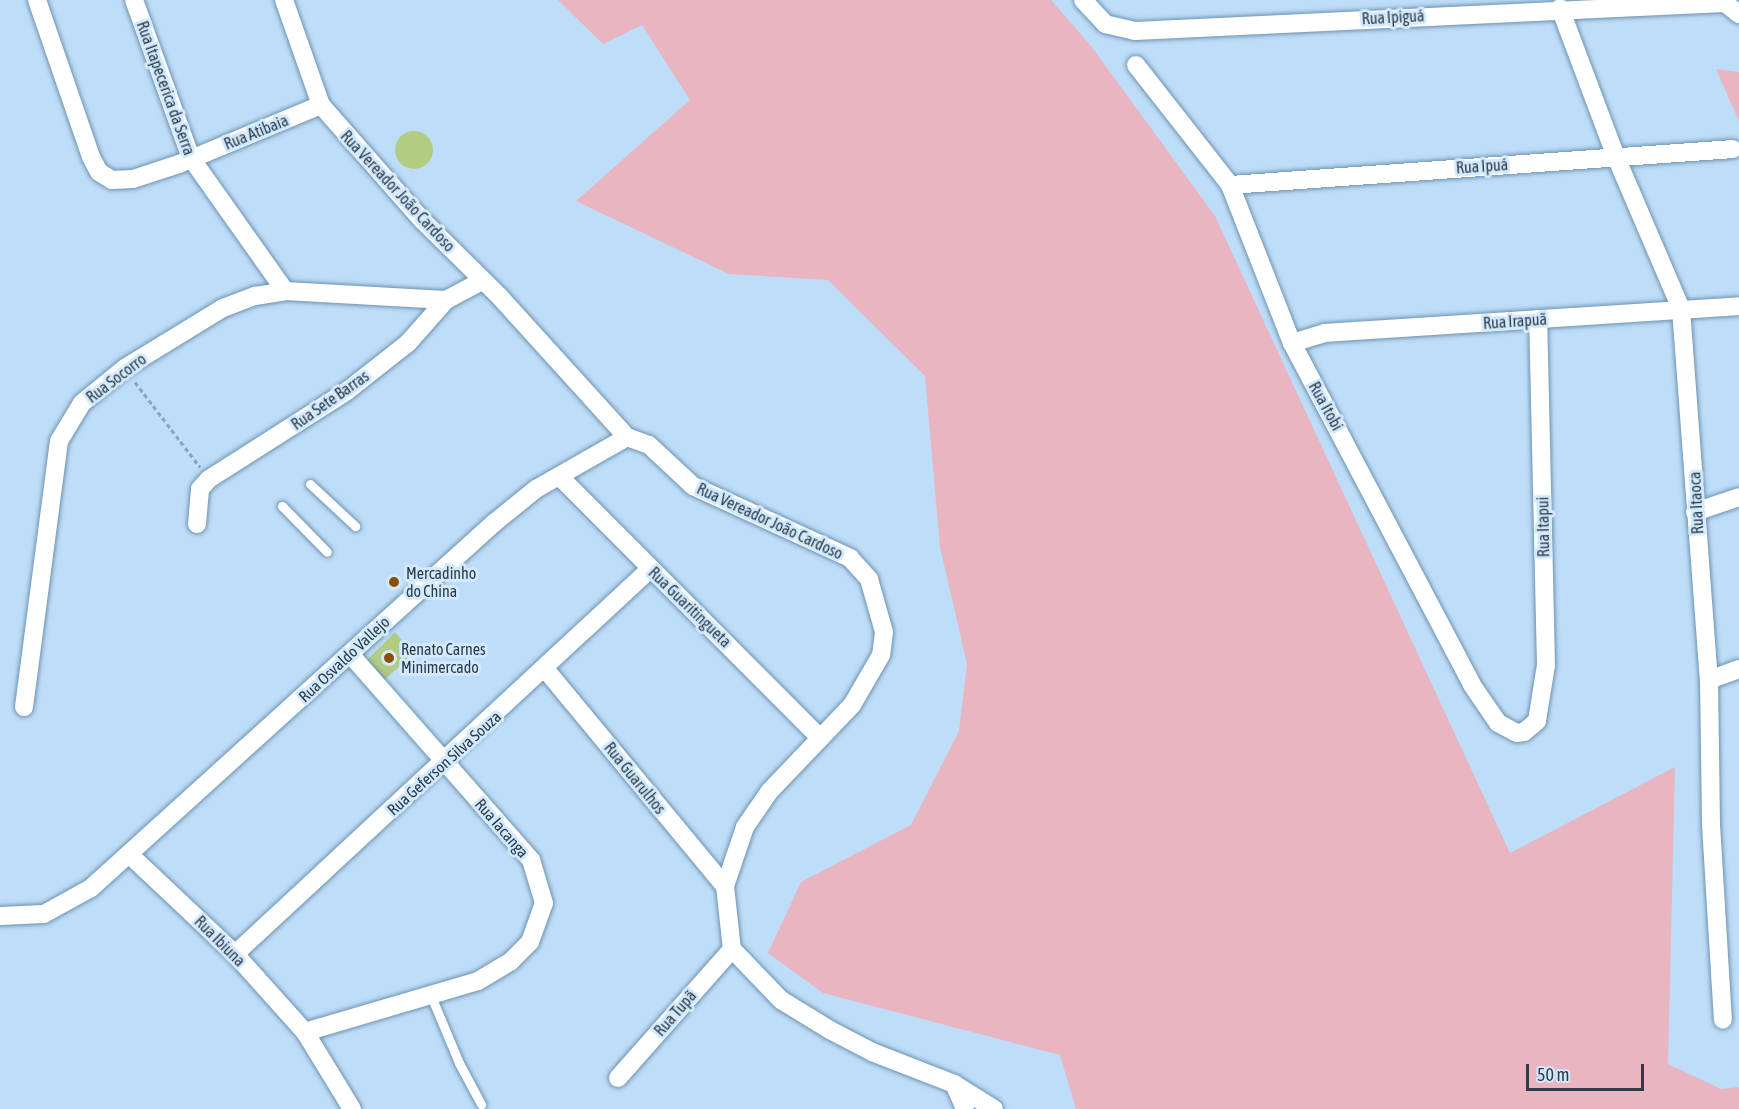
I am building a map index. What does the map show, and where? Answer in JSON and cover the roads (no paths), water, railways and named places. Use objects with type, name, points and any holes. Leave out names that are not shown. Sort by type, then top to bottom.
[{"type":"street","name":"Rua Atibaia","points":[[37,0],[99,172],[112,180],[133,179],[321,105]]},
{"type":"street","name":"Rua Itapecerica da Serra","points":[[134,0],[191,158],[285,291]]},
{"type":"street","name":"Rua Vereador João Cardoso","points":[[284,0],[321,105],[627,437],[649,445],[693,486],[850,558],[869,579],[884,632],[881,655],[852,705],[769,792],[745,827],[724,886]]},
{"type":"street","name":"Rua Ipiguá","points":[[1083,0],[1105,24],[1135,31],[1560,8],[1728,6]]},
{"type":"street","name":"Rua Itaoca","points":[[1560,8],[1616,157],[1682,309],[1709,680],[1711,825],[1723,1020]]},
{"type":"street","name":"Rua Itobi","points":[[1136,65],[1230,185],[1292,344],[1490,713],[1506,730],[1517,733],[1528,730]]},
{"type":"street","name":"Rua Ipuá","points":[[1230,185],[1733,149]]},
{"type":"street","name":"Rua Sete Barras","points":[[197,524],[200,489],[209,480],[347,391],[408,343],[446,300],[481,280]]},
{"type":"street","name":"Rua Socorro","points":[[24,707],[59,441],[82,403],[125,368],[223,308],[255,296],[285,291],[446,300]]},
{"type":"street","name":"Rua Irapuã","points":[[1292,344],[1325,333],[1739,306]]},
{"type":"street","name":"Rua Itapui","points":[[1528,730],[1541,709],[1546,665],[1538,320]]},
{"type":"street","name":"Rua Osvaldo Vallejo","points":[[0,916],[29,917],[60,908],[91,888],[494,523],[536,489],[627,437]]},
{"type":"street","name":"Rua Guaritingueta","points":[[560,477],[819,737]]},
{"type":"street","points":[[1695,512],[1739,496]]},
{"type":"street","name":"Rua Geferson Silva Souza","points":[[235,954],[546,669],[650,569]]},
{"type":"street","name":"Rua Iacanga","points":[[305,1032],[478,981],[511,961],[530,942],[544,903],[531,860],[505,827],[443,763],[350,654]]},
{"type":"street","name":"Rua Guarulhos","points":[[546,669],[724,886]]},
{"type":"street","points":[[1709,680],[1739,669]]},
{"type":"street","name":"Rua Ibiuna","points":[[130,855],[235,954],[305,1032],[351,1109]]},
{"type":"street","points":[[724,886],[732,949],[781,1000],[872,1052],[954,1084],[994,1109]]},
{"type":"street","name":"Rua Tupã","points":[[618,1078],[732,949]]},
{"type":"street","points":[[954,1084],[965,1109]]},
{"type":"lane","points":[[310,484],[355,526]]},
{"type":"lane","points":[[282,506],[327,552]]},
{"type":"lane","points":[[431,996],[459,1064],[481,1104]]},
{"type":"place","name":"Mercadinho do China","points":[[394,582]]},
{"type":"place","name":"Renato Carnes Minimercado","points":[[389,658]]}]
